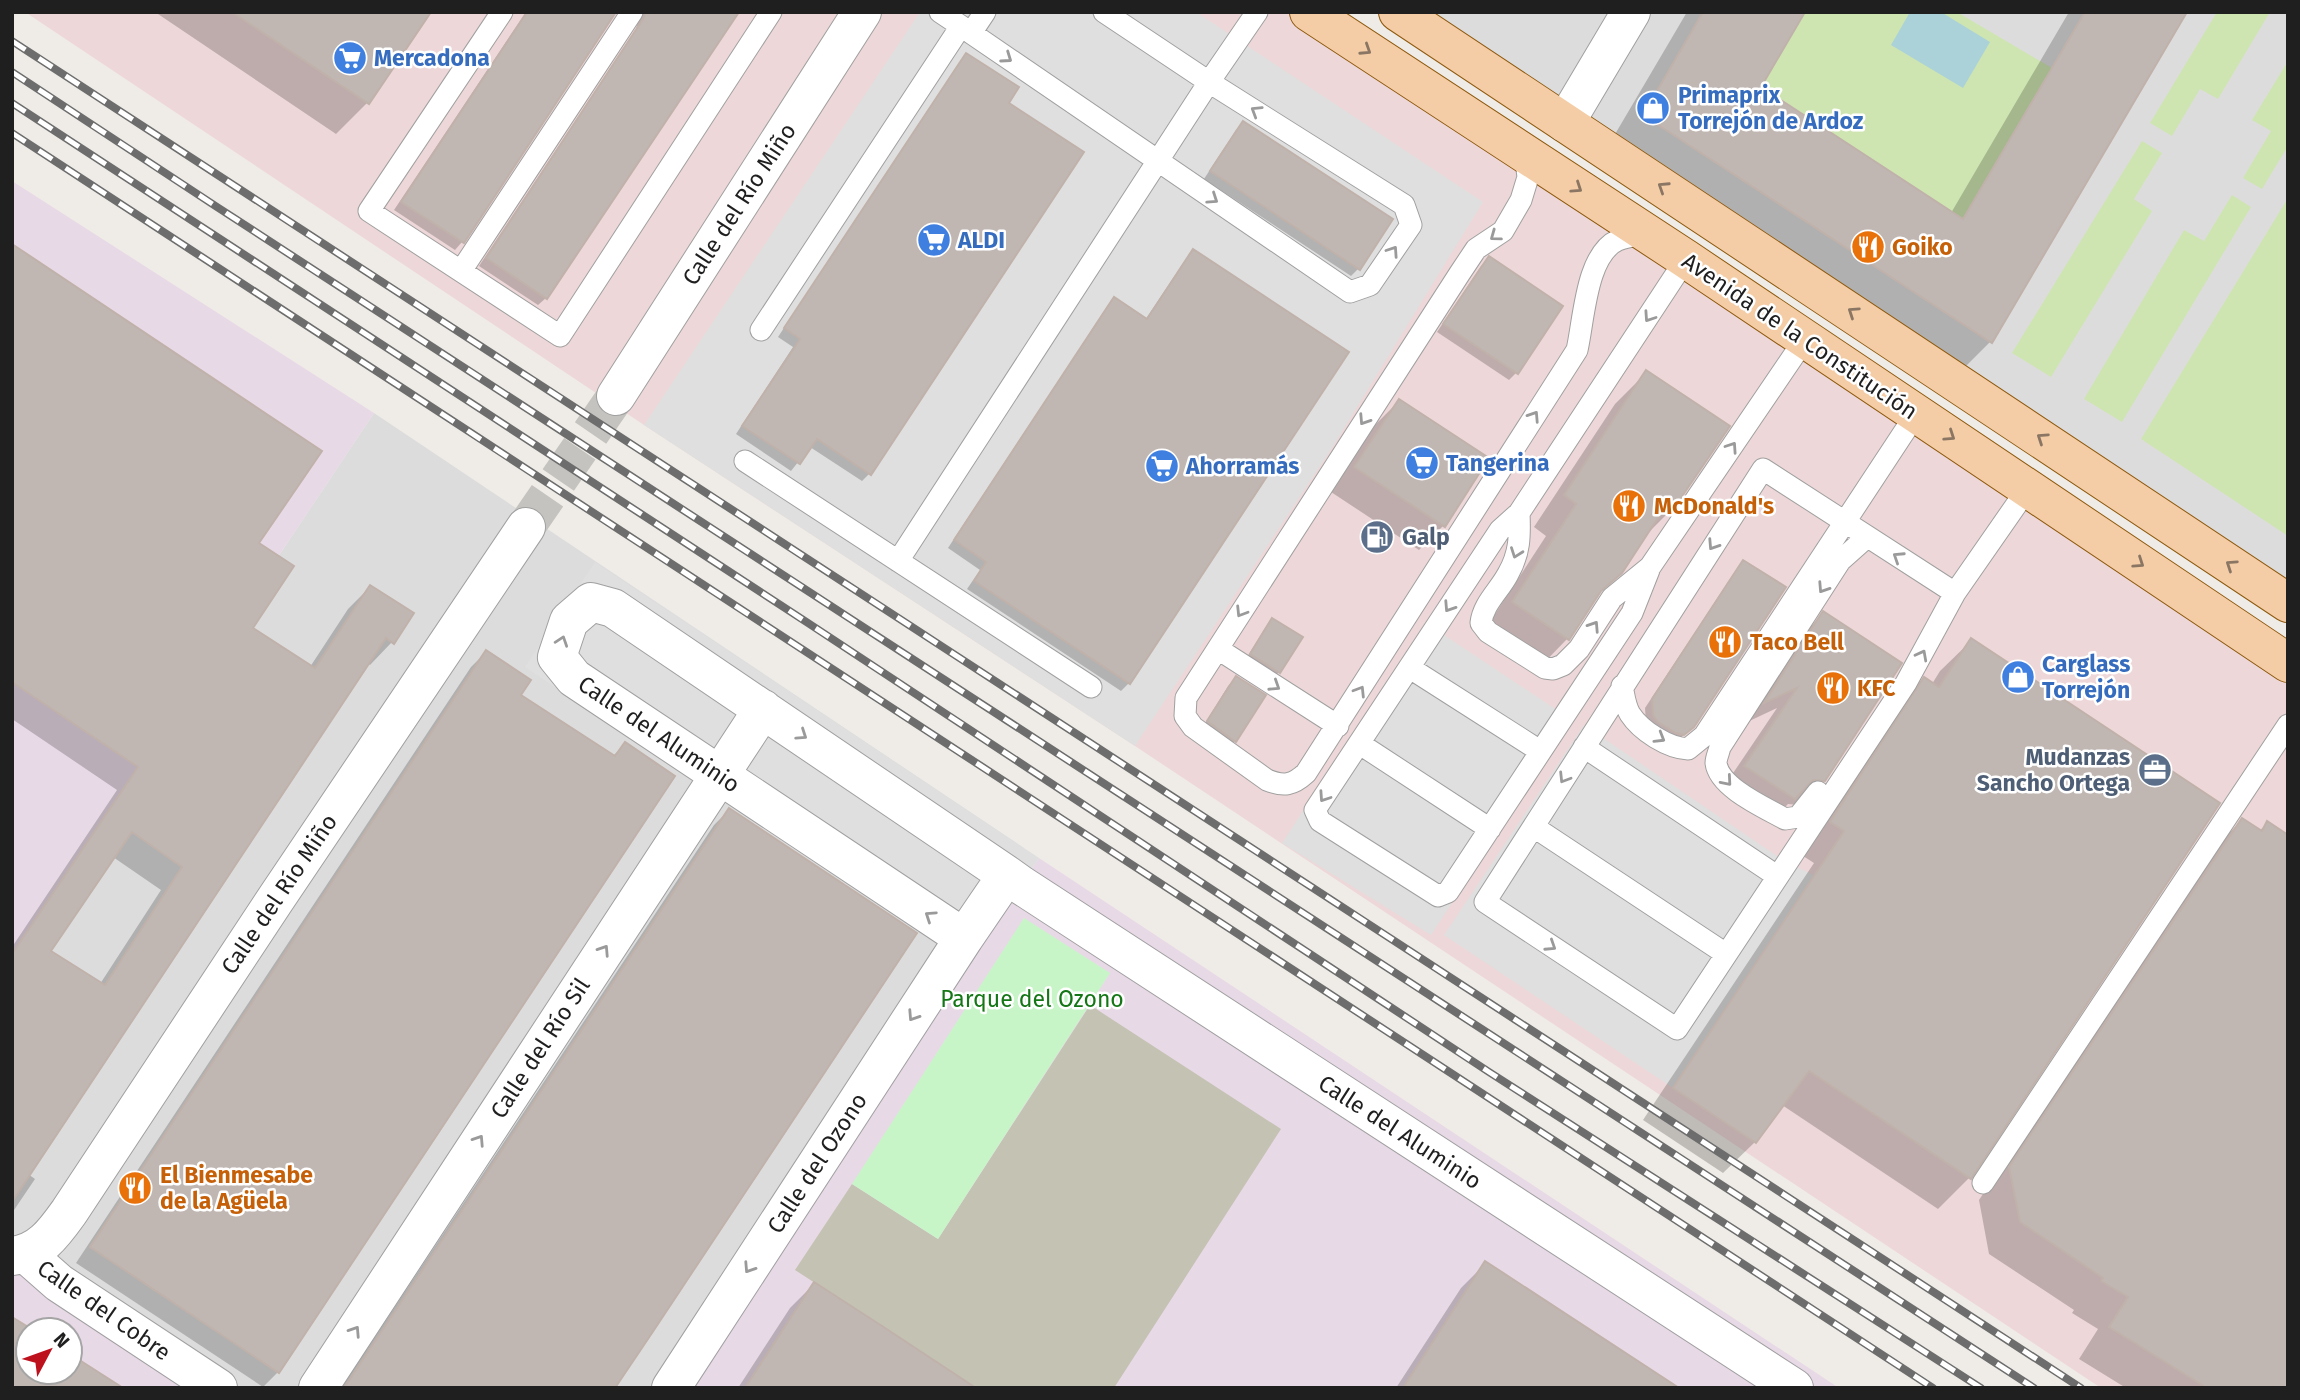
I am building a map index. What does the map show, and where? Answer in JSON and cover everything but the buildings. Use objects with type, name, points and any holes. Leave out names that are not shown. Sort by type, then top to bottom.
[{"type":"main road","name":"Avenida de la Constitución","points":[[1309,12],[1805,339],[2288,663]]},
{"type":"main road","name":"Avenida de la Constitución","points":[[1398,12],[2288,603]]},
{"type":"street","name":"Calle del Río Miño","points":[[616,396],[862,12]]},
{"type":"street","points":[[1565,123],[1631,12]]},
{"type":"street","name":"Calle del Río Miño","points":[[19,1255],[51,1238],[526,527]]},
{"type":"street","name":"Calle del Aluminio","points":[[964,939],[574,678],[556,657],[569,621],[591,602],[613,608],[1007,875],[1794,1388]]},
{"type":"street","name":"Calle del Río Sil","points":[[318,1388],[763,709]]},
{"type":"street","points":[[964,939],[1007,875]]},
{"type":"street","name":"Calle del Ozono","points":[[671,1388],[964,939]]},
{"type":"street","name":"Calle del Cobre","points":[[19,1255],[218,1388]]},
{"type":"lane","points":[[502,12],[369,211],[560,336],[772,12]]},
{"type":"lane","points":[[461,271],[632,12]]},
{"type":"lane","points":[[940,12],[1350,292],[1370,285],[1411,225],[1404,205],[1104,12]]},
{"type":"lane","points":[[761,330],[966,29],[985,12]]},
{"type":"lane","points":[[898,561],[1157,161],[1257,12]]},
{"type":"lane","points":[[1525,154],[1528,177],[1521,200],[1503,231],[1476,249],[1465,265],[1186,698],[1185,716],[1192,726],[1267,780],[1280,786],[1294,783],[1306,773],[1577,350],[1587,293],[1602,253],[1616,241],[1645,233]]},
{"type":"lane","points":[[1686,260],[1519,513],[1500,530],[1315,810],[1320,821],[1438,896],[1448,892],[1632,613],[1650,567],[1805,339]]},
{"type":"lane","points":[[1622,686],[1628,711],[1639,726],[1677,749],[1688,749],[1704,736],[1916,414]]},
{"type":"lane","points":[[746,461],[1091,687]]},
{"type":"lane","points":[[1955,593],[1763,469],[1485,902],[1677,1029],[1906,683],[1955,593],[2028,488]]},
{"type":"lane","points":[[1519,513],[1520,542],[1509,573],[1482,612],[1481,623],[1488,632],[1545,667],[1553,669],[1563,665],[1579,649],[1612,598],[1650,567]]},
{"type":"lane","points":[[1867,537],[1840,561],[1720,747],[1716,762],[1722,778],[1736,790],[1785,819],[1798,817],[1813,799],[1867,716],[1906,683]]},
{"type":"lane","points":[[1218,649],[1338,726]]},
{"type":"lane","points":[[1410,667],[1540,751]]},
{"type":"lane","points":[[1983,1184],[2288,725]]},
{"type":"lane","points":[[1360,744],[1490,829]]},
{"type":"lane","points":[[1584,747],[1777,876]]},
{"type":"lane","points":[[1534,827],[1726,954]]},
{"type":"shaded area","points":[[25,12],[1309,12],[2288,663],[2288,1388],[2101,1388],[1135,746],[644,425]]},
{"type":"shaded area","points":[[920,12],[1196,12],[1483,202],[1330,451],[1135,746],[644,425]],"holes":[[[966,53],[1019,87],[1009,103],[1084,152],[871,475],[817,439],[800,464],[743,426],[800,339],[785,328]],[[1194,249],[1349,352],[1130,684],[974,581]]]},
{"type":"shaded area","points":[[1398,12],[2288,12],[2288,603]]},
{"type":"shaded area","points":[[12,181],[374,413],[12,955]]},
{"type":"shaded area","points":[[374,413],[1024,848],[671,1388],[218,1388],[12,1256],[12,955]]},
{"type":"shaded area","points":[[595,562],[1039,858],[968,963],[525,667]]},
{"type":"shaded area","points":[[1426,623],[1572,720],[1431,935],[1282,843]]},
{"type":"shaded area","points":[[1584,725],[1786,862],[1814,875],[1673,1088],[1444,935]]},
{"type":"shaded area","points":[[1039,858],[1839,1388],[671,1388]]},
{"type":"shaded area","points":[[1090,1005],[1281,1129],[1114,1388],[977,1388],[795,1270],[852,1184],[938,1239]]},
{"type":"shaded area","points":[[12,1256],[218,1388],[12,1388]]},
{"type":"green space","points":[[1805,12],[1957,12],[2052,68],[1963,219],[1761,87]]},
{"type":"green space","points":[[2217,12],[2270,12],[2218,99],[2200,89],[2172,136],[2150,123]]},
{"type":"green space","points":[[2288,61],[2288,146],[2262,189],[2243,178],[2271,131],[2252,120]]},
{"type":"green space","points":[[2142,141],[2162,153],[2134,199],[2152,211],[2051,377],[2012,353]]},
{"type":"green space","points":[[2232,195],[2251,207],[2122,422],[2084,399],[2184,230],[2204,241]]},
{"type":"green space","points":[[2288,198],[2288,536],[2141,439]]},
{"type":"green space","name":"Parque del Ozono","points":[[1024,918],[1110,973],[938,1239],[852,1184]]},
{"type":"water","points":[[1910,12],[1941,12],[1990,42],[1963,88],[1891,45]]},
{"type":"tunnel","points":[[526,527],[616,396]]},
{"type":"railway","points":[[12,41],[2081,1388]]},
{"type":"railway","points":[[12,72],[2034,1388]]},
{"type":"railway","points":[[12,103],[1489,1072],[1981,1388]]},
{"type":"railway","points":[[12,133],[1933,1388]]},
{"type":"place","name":"Mercadona","points":[[350,58]]},
{"type":"place","name":"Primaprix Torrejón de Ardoz","points":[[1653,108]]},
{"type":"place","name":"ALDI","points":[[934,240]]},
{"type":"place","name":"Goiko","points":[[1868,247]]},
{"type":"place","name":"Tangerina","points":[[1422,463]]},
{"type":"place","name":"Ahorramás","points":[[1162,466]]},
{"type":"place","name":"McDonald's","points":[[1629,506]]},
{"type":"place","name":"Galp","points":[[1377,537]]},
{"type":"place","name":"Taco Bell","points":[[1725,642]]},
{"type":"place","name":"Carglass Torrejón","points":[[2018,677]]},
{"type":"place","name":"KFC","points":[[1833,688]]},
{"type":"place","name":"Mudanzas Sancho Ortega","points":[[2155,770]]},
{"type":"place","name":"El Bienmesabe de la Agüela","points":[[135,1188]]}]
